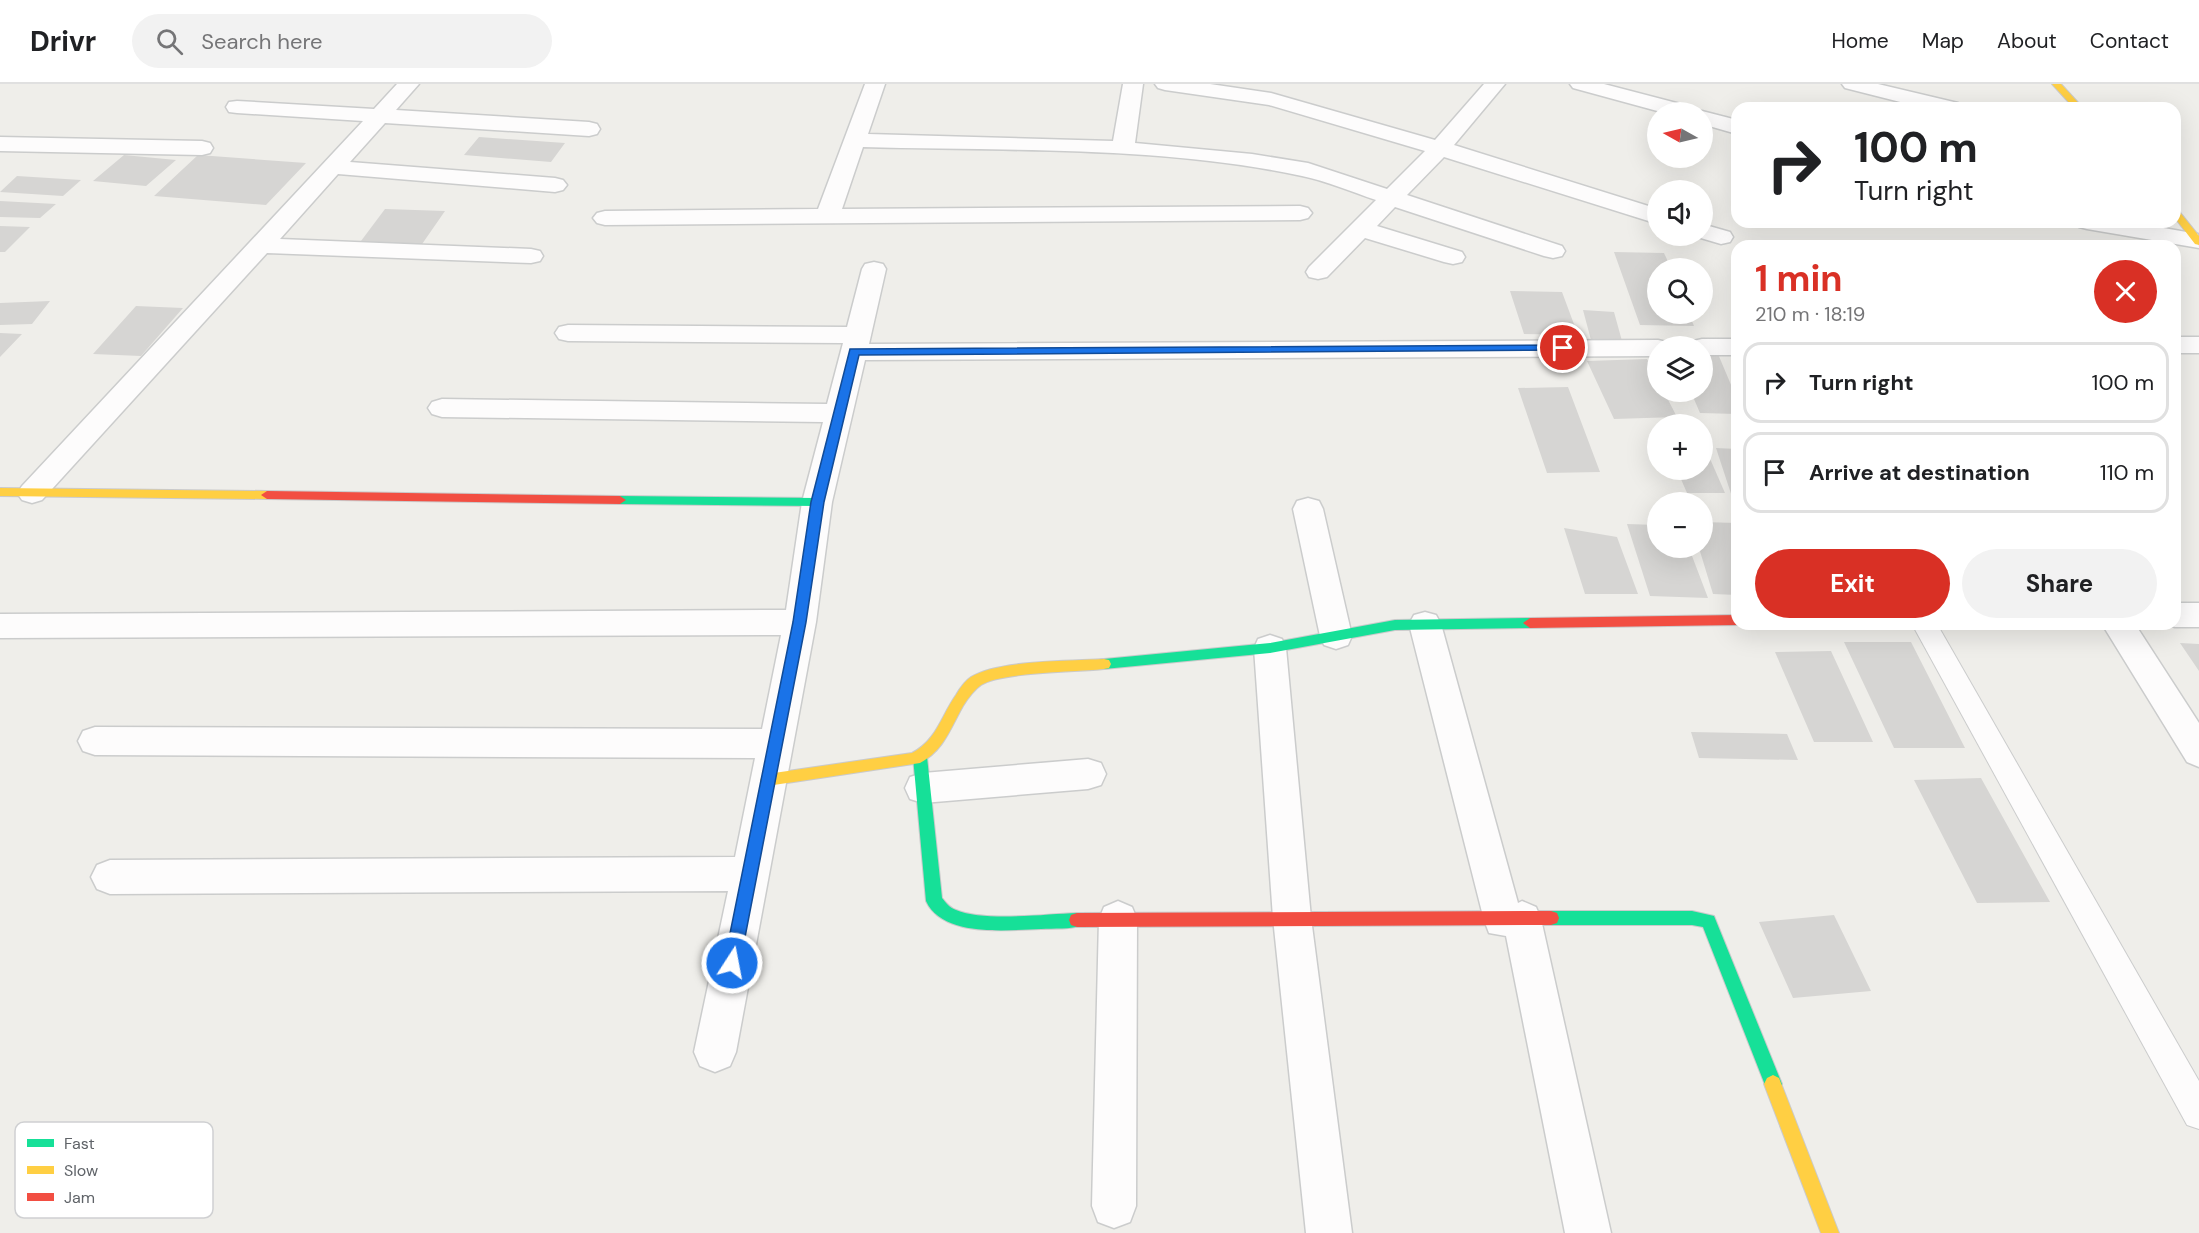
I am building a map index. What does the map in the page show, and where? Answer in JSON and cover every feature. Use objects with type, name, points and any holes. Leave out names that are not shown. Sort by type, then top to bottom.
[{"type":"street","points":[[32,493],[409,84]]},
{"type":"street","points":[[827,217],[875,84]]},
{"type":"street","points":[[1123,149],[1132,84]]},
{"type":"street","points":[[1165,84],[1271,99],[1440,148],[1647,214]]},
{"type":"street","points":[[1318,272],[1440,148],[1495,84]]},
{"type":"street","points":[[1580,84],[1647,102]]},
{"type":"street","points":[[1852,84],[1926,102]]},
{"type":"street","points":[[2056,84],[2073,102]]},
{"type":"street","points":[[237,107],[589,129]]},
{"type":"street","points":[[1713,120],[1731,125]]},
{"type":"street","points":[[855,140],[1123,149],[1279,165],[1308,170],[1553,251]]},
{"type":"street","points":[[0,144],[202,148]]},
{"type":"street","points":[[331,167],[555,185]]},
{"type":"street","points":[[605,218],[1300,213]]},
{"type":"street","points":[[2181,219],[2199,241]]},
{"type":"street","points":[[1359,228],[1454,257]]},
{"type":"street","points":[[2122,228],[2199,241]]},
{"type":"street","points":[[259,245],[531,256]]},
{"type":"street","points":[[715,1052],[748,874],[800,622],[818,502],[837,413],[874,269]]},
{"type":"street","points":[[568,333],[856,344],[1647,348]]},
{"type":"street","points":[[2181,345],[2199,345]]},
{"type":"street","points":[[1713,347],[1731,347]]},
{"type":"street","points":[[442,408],[837,413]]},
{"type":"street","points":[[0,492],[818,502]]},
{"type":"street","points":[[1308,509],[1336,636]]},
{"type":"street","points":[[2181,615],[2199,615]]},
{"type":"street","points":[[1731,620],[1395,625],[1270,648],[988,675],[965,688],[921,772],[934,901],[942,913],[971,921],[1292,918],[1692,918],[1708,921],[1713,928],[1830,1233]]},
{"type":"street","points":[[0,626],[800,622]]},
{"type":"street","points":[[1425,624],[1513,919],[1588,1233]]},
{"type":"street","points":[[2122,630],[2199,752]]},
{"type":"street","points":[[1270,648],[1292,918],[1329,1233]]},
{"type":"street","points":[[95,741],[774,744]]},
{"type":"street","points":[[767,780],[905,762],[921,772],[1088,774]]},
{"type":"street","points":[[110,877],[748,874]]},
{"type":"street","points":[[1114,1206],[1118,920]]},
{"type":"lane","points":[[1927,630],[2199,1113]]},
{"type":"building","points":[[479,137],[565,143],[551,162],[464,155]]},
{"type":"building","points":[[124,155],[176,160],[146,186],[93,181]]},
{"type":"building","points":[[198,155],[306,163],[266,205],[154,196]]},
{"type":"building","points":[[17,176],[81,180],[63,196],[0,192]]},
{"type":"building","points":[[0,201],[56,204],[40,218],[0,217]]},
{"type":"building","points":[[385,209],[445,211],[420,247],[358,245]]},
{"type":"building","points":[[0,226],[30,227],[5,252],[0,252]]},
{"type":"building","points":[[1614,252],[1664,253],[1666,258],[1647,258],[1647,324],[1693,324],[1694,326],[1640,325]]},
{"type":"building","points":[[1510,291],[1562,292],[1578,335],[1524,334]]},
{"type":"building","points":[[50,301],[32,324],[0,325],[0,303]]},
{"type":"building","points":[[136,306],[183,308],[141,356],[93,354]]},
{"type":"building","points":[[1583,310],[1614,312],[1622,341],[1591,340]]},
{"type":"building","points":[[0,333],[22,334],[0,357]]},
{"type":"building","points":[[1713,354],[1718,354],[1731,385],[1731,414],[1700,413],[1695,402],[1713,402]]},
{"type":"building","points":[[1647,359],[1647,402],[1669,402],[1675,414],[1647,414],[1647,418],[1614,419],[1587,361]]},
{"type":"building","points":[[1568,387],[1600,472],[1547,473],[1518,388]]},
{"type":"building","points":[[1716,448],[1731,449],[1731,494]]},
{"type":"building","points":[[1713,466],[1725,493],[1713,492],[1687,492],[1681,480],[1713,480]]},
{"type":"building","points":[[1713,522],[1731,523],[1731,595],[1713,594],[1702,558],[1713,558]]},
{"type":"building","points":[[1627,524],[1647,525],[1647,558],[1693,558],[1708,598],[1650,596]]},
{"type":"building","points":[[1564,528],[1617,537],[1638,594],[1585,594]]},
{"type":"building","points":[[1844,642],[1911,642],[1965,748],[1894,748]]},
{"type":"building","points":[[2180,643],[2199,644],[2199,671]]},
{"type":"building","points":[[1831,651],[1873,742],[1814,742],[1775,652]]},
{"type":"building","points":[[1691,732],[1787,734],[1798,760],[1699,758]]},
{"type":"building","points":[[1981,778],[2050,902],[1977,903],[1914,780]]},
{"type":"building","points":[[1834,915],[1871,991],[1793,998],[1759,922]]},
{"type":"traffic: fast","points":[[620,500],[817,502]]},
{"type":"traffic: fast","points":[[1104,664],[1270,648],[1395,625],[1530,623]]},
{"type":"traffic: fast","points":[[920,757],[934,901],[940,908],[951,916],[978,922],[1077,920]]},
{"type":"traffic: fast","points":[[1551,918],[1692,918],[1708,921],[1773,1084]]},
{"type":"traffic: slow","points":[[2056,84],[2073,102]]},
{"type":"traffic: slow","points":[[2181,220],[2199,242]]},
{"type":"traffic: slow","points":[[0,492],[267,495]]},
{"type":"traffic: slow","points":[[767,780],[915,759],[936,744],[959,700],[976,681],[1000,673],[1104,664]]},
{"type":"traffic: slow","points":[[1773,1084],[1830,1233]]},
{"type":"traffic: jam","points":[[267,495],[620,500]]},
{"type":"traffic: jam","points":[[1530,623],[1731,620]]},
{"type":"traffic: jam","points":[[1077,920],[1551,918]]},
{"type":"route","points":[[732,963],[800,622],[818,502],[837,413],[854,352],[1563,348]]}]
